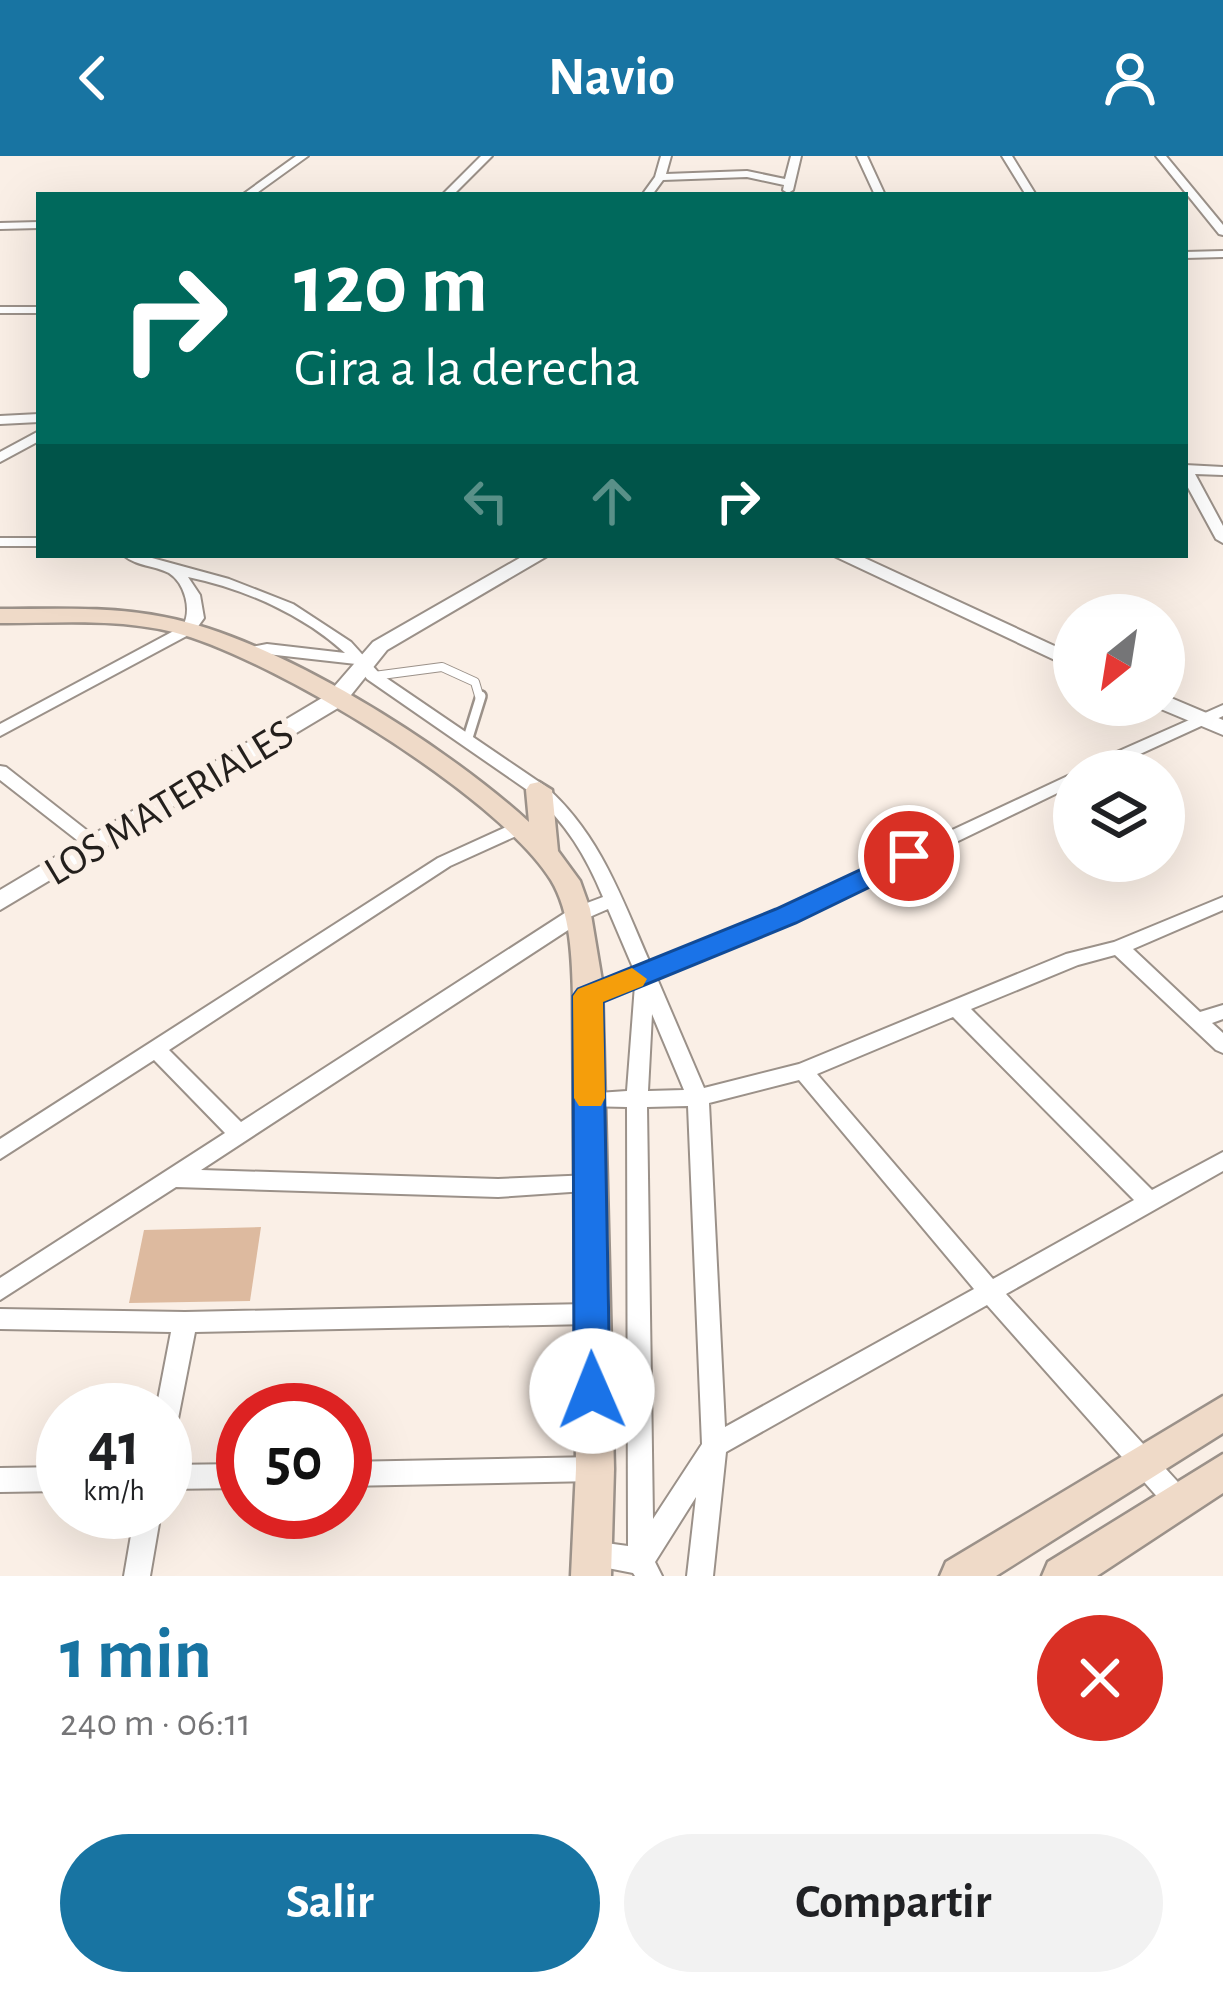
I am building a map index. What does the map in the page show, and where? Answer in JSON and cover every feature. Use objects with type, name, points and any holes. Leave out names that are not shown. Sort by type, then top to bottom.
[{"type":"main road","points":[[0,616],[116,618],[188,629],[248,652],[335,700],[484,797],[521,827],[564,878],[578,914],[588,996],[595,1468],[591,1565]]},
{"type":"main road","points":[[539,790],[545,852]]},
{"type":"main road","points":[[960,1576],[1223,1413]]},
{"type":"main road","points":[[1079,1572],[1223,1472]]},
{"type":"street","points":[[251,192],[303,156]]},
{"type":"street","points":[[451,192],[487,156]]},
{"type":"street","points":[[649,192],[666,156]]},
{"type":"street","points":[[660,177],[747,174],[788,189],[796,156]]},
{"type":"street","points":[[862,156],[879,192]]},
{"type":"street","points":[[1007,156],[1029,192]]},
{"type":"street","points":[[1161,156],[1223,232]]},
{"type":"street","points":[[0,226],[36,225]]},
{"type":"street","points":[[1188,255],[1223,254]]},
{"type":"street","points":[[0,310],[36,310]]},
{"type":"street","points":[[2,416],[36,408]]},
{"type":"street","points":[[2,416],[36,418]]},
{"type":"street","points":[[0,439],[2,416]]},
{"type":"street","points":[[0,458],[36,437]]},
{"type":"street","points":[[1188,470],[1223,471]]},
{"type":"street","points":[[1188,475],[1223,539]]},
{"type":"street","points":[[0,542],[36,542]]},
{"type":"street","points":[[139,558],[234,585],[344,641],[367,668],[539,790],[586,844],[615,899],[698,1097],[714,1446],[700,1576]]},
{"type":"street","points":[[335,700],[367,668],[533,558]]},
{"type":"street","points":[[848,558],[1053,653]]},
{"type":"street","points":[[0,731],[188,629],[196,619],[193,595],[175,570]]},
{"type":"street","points":[[248,652],[267,649],[367,668]]},
{"type":"street","name":"LOS MATERIALES","points":[[0,901],[97,847],[335,700]]},
{"type":"street","points":[[1134,750],[1212,714],[1223,728]]},
{"type":"street","points":[[0,771],[97,847]]},
{"type":"street","points":[[588,996],[786,916],[1053,788]]},
{"type":"street","points":[[0,1150],[443,862],[521,827]]},
{"type":"street","points":[[0,1290],[578,914],[615,899]]},
{"type":"street","points":[[590,1100],[698,1097],[803,1071],[1072,959],[1119,947],[1223,903]]},
{"type":"street","points":[[1119,947],[1223,1045]]},
{"type":"street","points":[[645,1568],[637,1099],[646,974]]},
{"type":"street","points":[[955,1006],[1148,1201]]},
{"type":"street","points":[[1197,1020],[1223,1012]]},
{"type":"street","points":[[156,1050],[240,1135]]},
{"type":"street","points":[[803,1071],[990,1292],[1178,1502]]},
{"type":"street","points":[[645,1568],[714,1446],[1223,1161]]},
{"type":"street","points":[[171,1178],[498,1188],[592,1184]]},
{"type":"street","points":[[0,1319],[185,1322],[590,1314]]},
{"type":"street","points":[[173,1383],[185,1322]]},
{"type":"street","points":[[372,1473],[595,1468]]},
{"type":"street","points":[[0,1480],[36,1479]]},
{"type":"street","points":[[137,1576],[143,1539]]},
{"type":"street","points":[[591,1565],[645,1568]]},
{"type":"lane","points":[[367,668],[442,667],[475,682],[481,696],[467,741]]},
{"type":"shaded area","points":[[261,1227],[250,1301],[129,1303],[144,1230]]},
{"type":"slow traffic","points":[[590,1098],[588,996],[632,979]]},
{"type":"route","points":[[592,1391],[588,996],[786,916],[909,856]]}]
